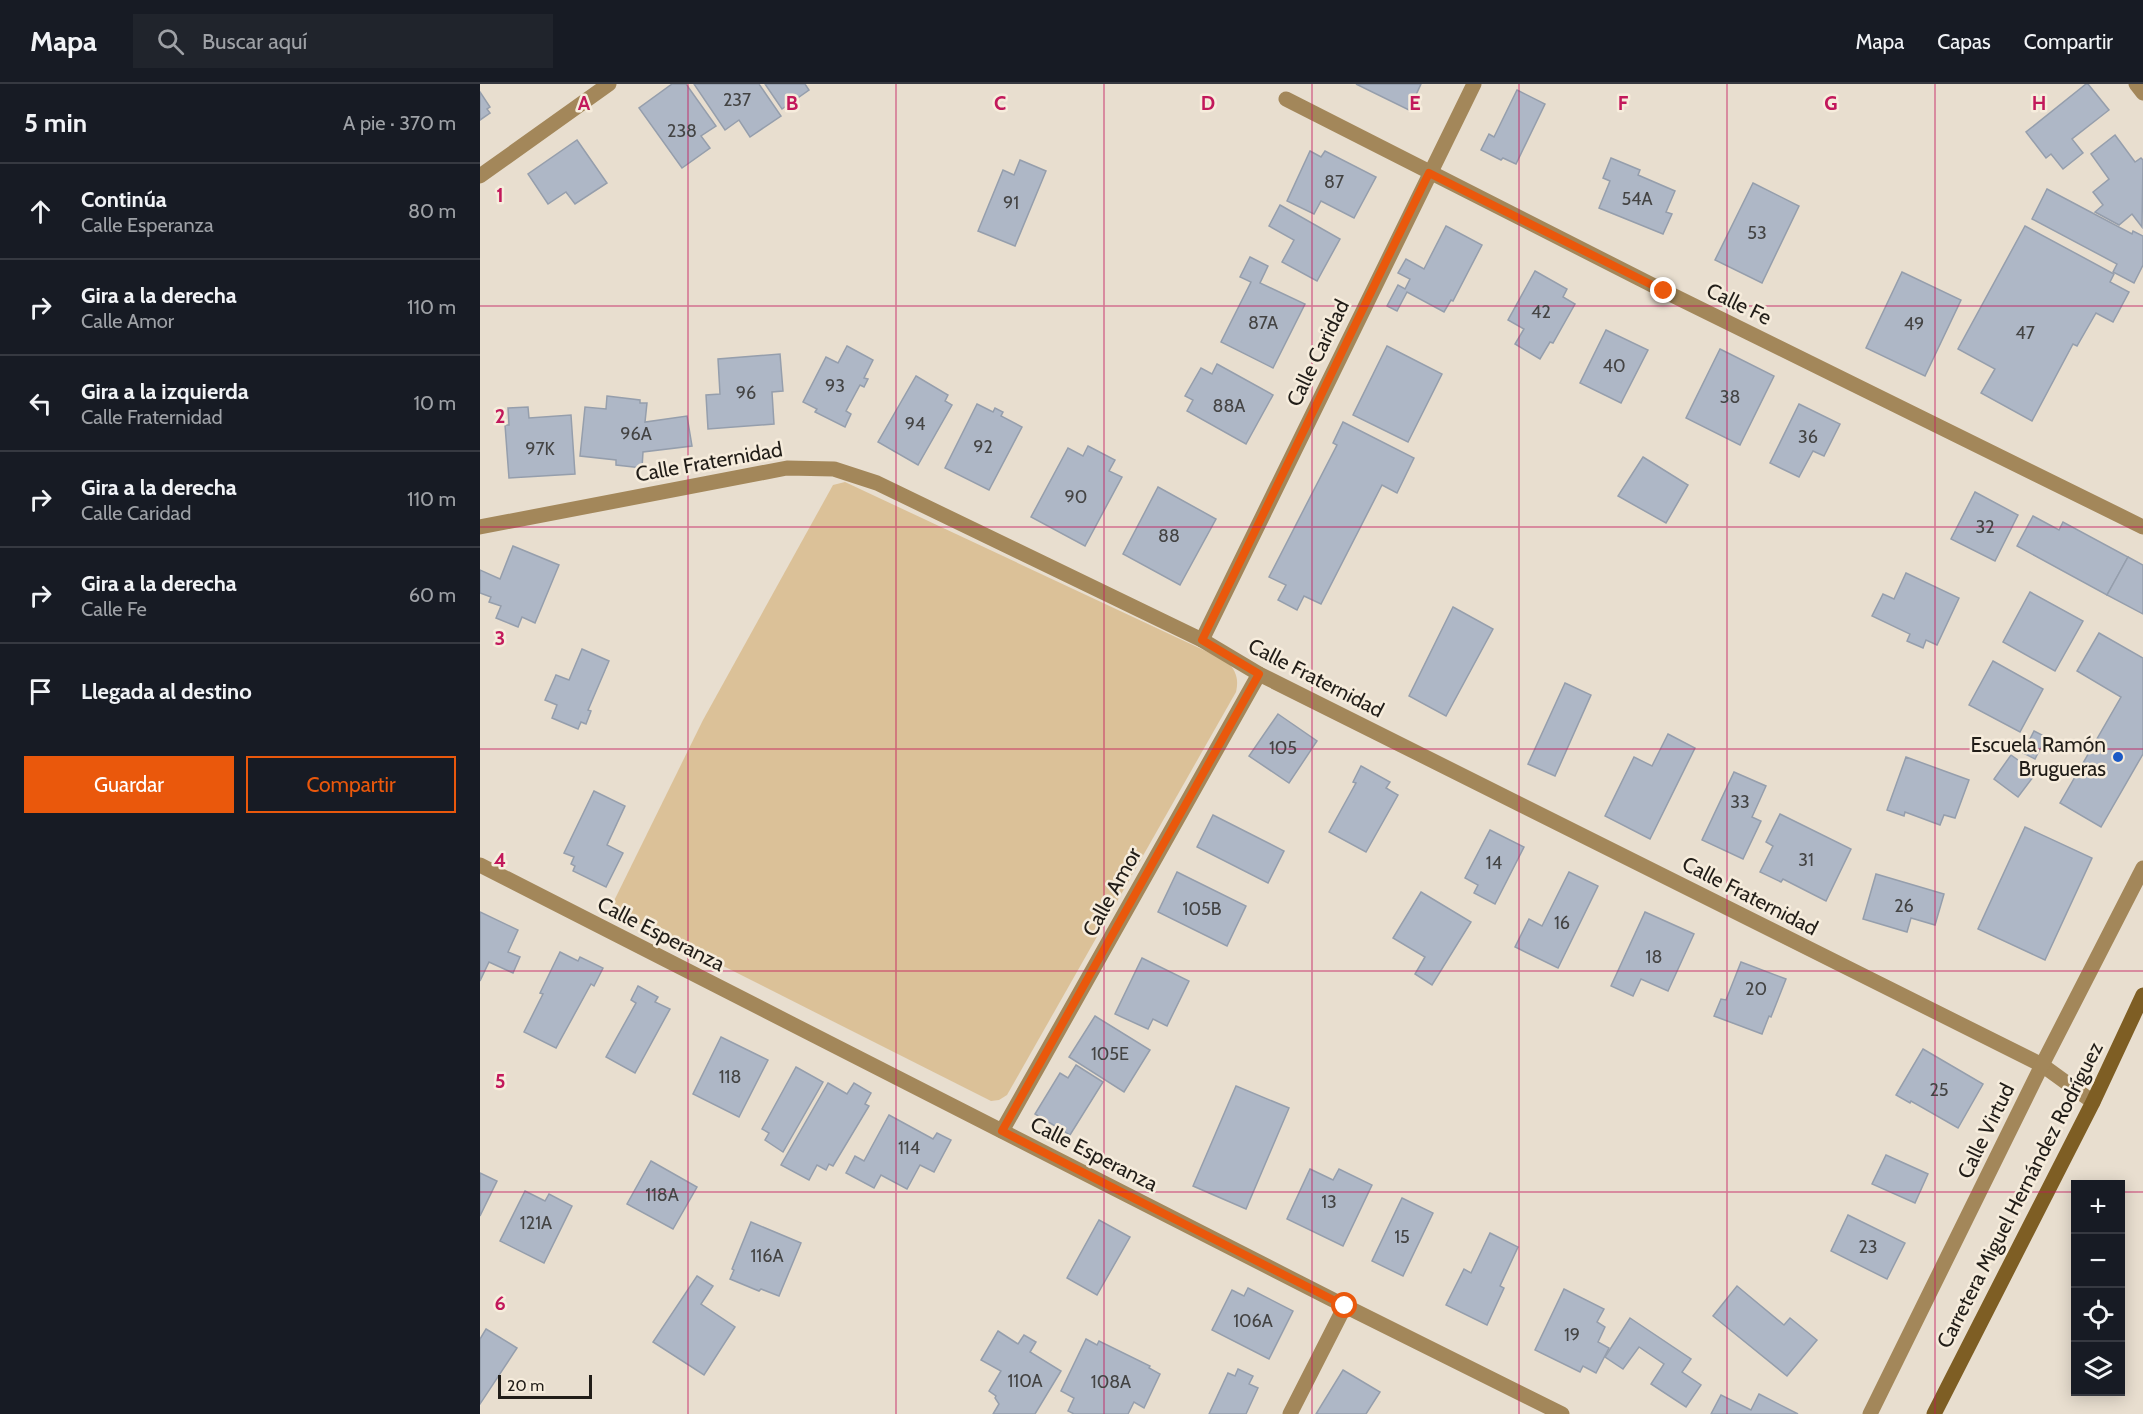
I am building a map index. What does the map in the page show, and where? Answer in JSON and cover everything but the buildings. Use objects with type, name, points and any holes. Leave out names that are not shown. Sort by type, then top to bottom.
[{"type":"street","points":[[480,176],[609,84]]},
{"type":"street","name":"Calle Caridad","points":[[1202,640],[1474,84]]},
{"type":"street","points":[[2136,84],[2143,93]]},
{"type":"street","name":"Calle Fe","points":[[1286,99],[1664,291],[2143,527]]},
{"type":"street","name":"Calle Fraternidad","points":[[480,527],[787,468],[834,469],[877,483],[1202,640],[1259,674],[2042,1065],[2093,1102]]},
{"type":"street","name":"Calle Amor","points":[[1002,1131],[1259,674]]},
{"type":"street","name":"Calle Esperanza","points":[[480,865],[1345,1306],[1562,1414]]},
{"type":"street","name":"Calle Virtud","points":[[1870,1414],[2042,1065],[2143,868]]},
{"type":"street","name":"Carretera Miguel Hernández Rodríguez","points":[[1934,1414],[2093,1102],[2143,995]]},
{"type":"street","points":[[1290,1414],[1345,1306]]},
{"type":"shaded area","points":[[845,482],[1227,661],[1236,675],[1236,692],[1007,1095],[999,1100],[991,1101],[610,909],[703,720],[833,485]]},
{"type":"place","name":"Escuela Ramón Brugueras","points":[[2118,757]]},
{"type":"route","points":[[1345,1306],[1002,1131],[1259,674],[1202,640],[1429,173],[1664,291]]}]
